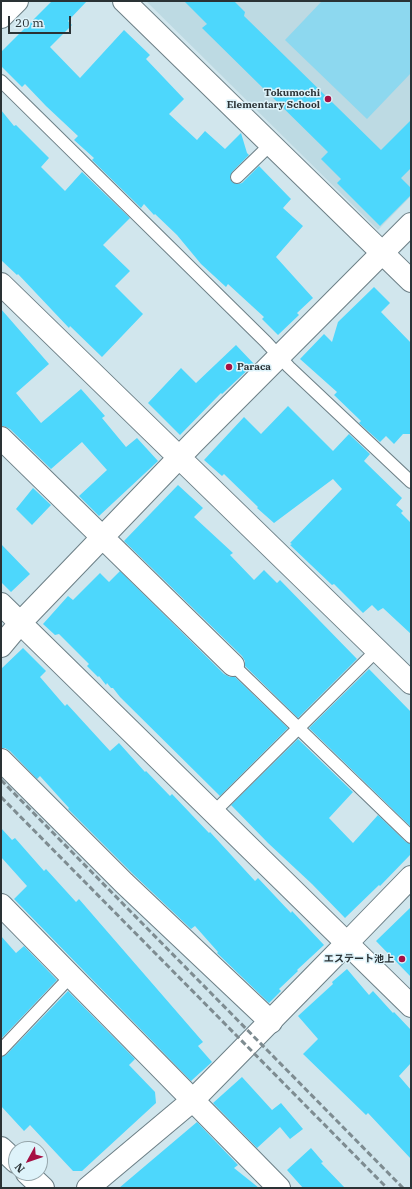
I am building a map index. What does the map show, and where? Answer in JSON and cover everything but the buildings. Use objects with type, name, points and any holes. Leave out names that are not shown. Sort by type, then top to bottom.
[{"type":"street","points":[[1,17],[16,1]]},
{"type":"street","points":[[124,1],[411,281]]},
{"type":"street","points":[[1,646],[21,622],[179,457],[411,224]]},
{"type":"street","points":[[1,284],[411,683]]},
{"type":"street","points":[[1,438],[233,666]]},
{"type":"street","points":[[1,604],[411,1006]]},
{"type":"street","points":[[1,760],[124,883],[271,1022]]},
{"type":"street","points":[[88,1188],[193,1100],[271,1022],[411,877]]},
{"type":"street","points":[[1,905],[279,1188]]},
{"type":"street","points":[[36,1181],[43,1188]]},
{"type":"lane","points":[[1,81],[279,356],[411,482]]},
{"type":"lane","points":[[237,177],[271,144]]},
{"type":"lane","points":[[214,812],[377,650]]},
{"type":"lane","points":[[233,666],[411,837]]},
{"type":"lane","points":[[1,1050],[71,976]]},
{"type":"shaded area","name":"Tokumochi Elementary School","points":[[146,1],[411,1],[411,196],[378,230]]},
{"type":"shaded area","points":[[322,1],[411,1],[411,73],[367,119],[285,40]]},
{"type":"railway","points":[[1,780],[403,1188]]},
{"type":"railway","points":[[1,797],[387,1188]]},
{"type":"place","name":"Tokumochi Elementary School","points":[[328,99]]},
{"type":"place","name":"Paraca","points":[[229,367]]},
{"type":"place","name":"エステート池上","points":[[402,959]]}]
